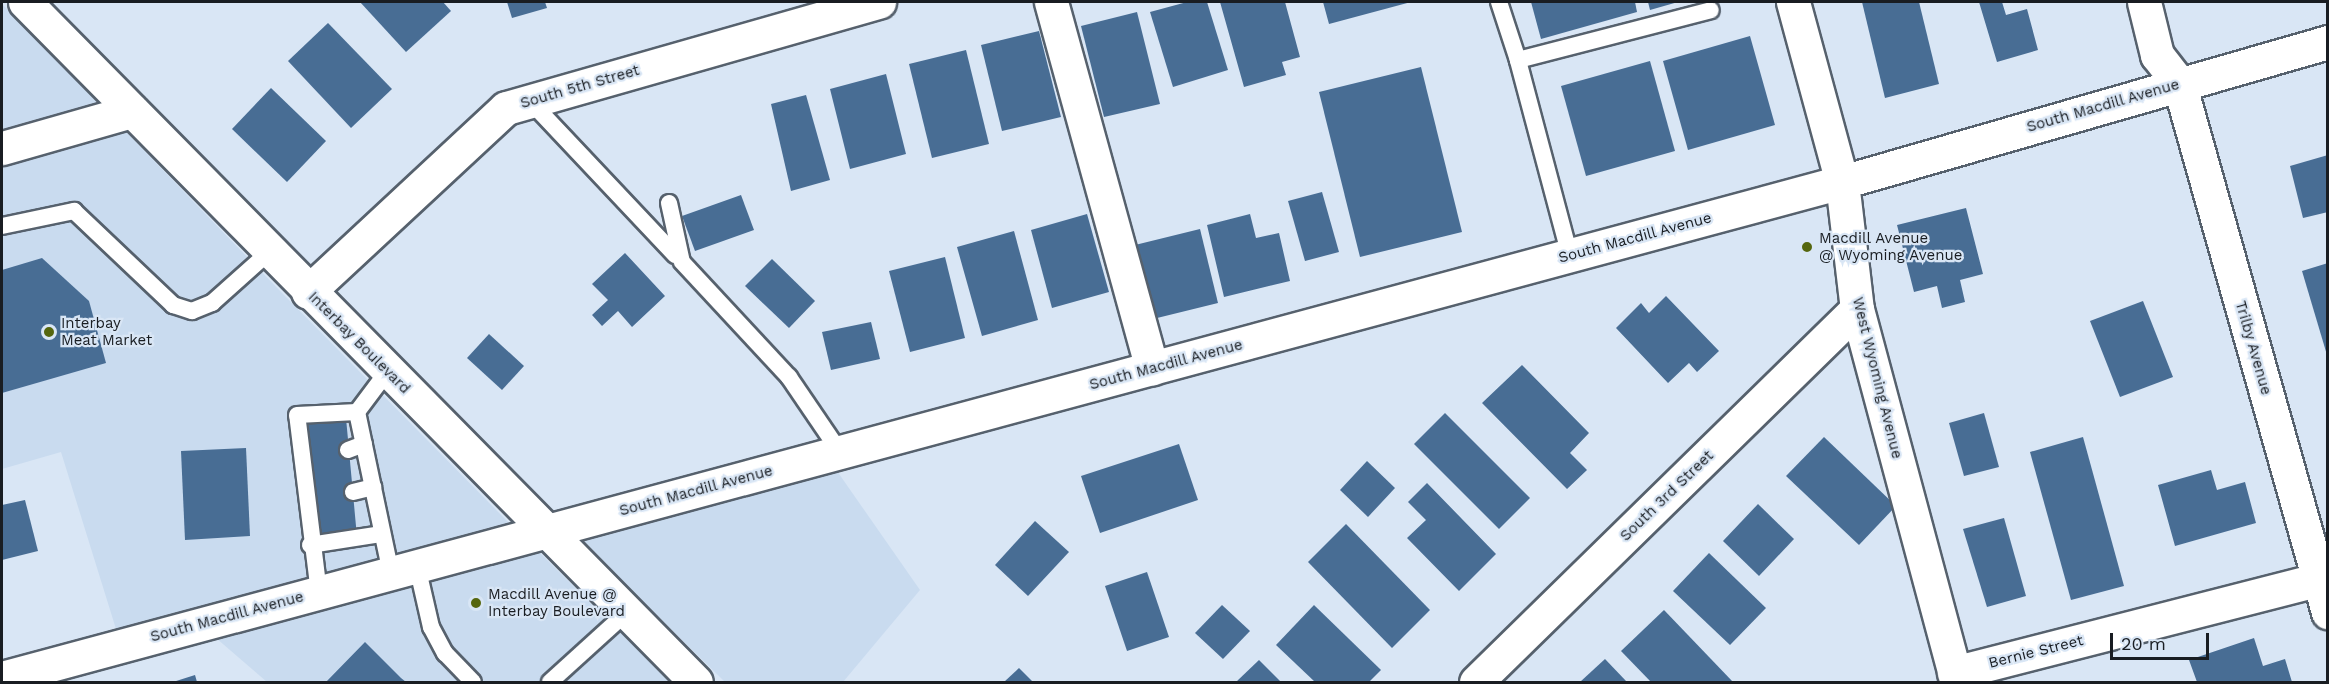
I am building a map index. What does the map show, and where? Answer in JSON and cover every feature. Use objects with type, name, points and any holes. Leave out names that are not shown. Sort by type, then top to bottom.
[{"type":"street","name":"Interbay Boulevard","points":[[26,2],[308,292],[696,682]]},
{"type":"street","name":"South 5th Street","points":[[308,292],[506,108],[879,2]]},
{"type":"street","points":[[1051,2],[1152,368]]},
{"type":"street","name":"West Wyoming Avenue","points":[[1793,2],[1842,182],[1857,309],[1956,678]]},
{"type":"street","points":[[2144,2],[2157,55],[2179,83]]},
{"type":"street","name":"South Macdill Avenue","points":[[18,677],[404,569],[1842,182],[2179,83],[2328,42]]},
{"type":"street","name":"Trilby Avenue","points":[[2179,83],[2323,579],[2328,612]]},
{"type":"street","points":[[2,148],[132,111]]},
{"type":"street","name":"South 3rd Street","points":[[1476,682],[1857,309]]},
{"type":"street","name":"Bernie Street","points":[[1956,678],[2323,579]]},
{"type":"lane","points":[[1499,2],[1518,60],[1570,255]]},
{"type":"lane","points":[[1518,60],[1711,10]]},
{"type":"lane","points":[[530,100],[789,377],[840,452]]},
{"type":"lane","points":[[669,203],[682,262]]},
{"type":"lane","points":[[2,226],[75,212],[173,305],[192,311],[212,303],[269,252]]},
{"type":"lane","points":[[387,372],[357,412],[356,447],[373,487],[382,534],[404,569],[445,653],[473,682]]},
{"type":"lane","points":[[319,593],[310,545],[307,463],[297,415],[357,412]]},
{"type":"lane","points":[[352,492],[373,487]]},
{"type":"lane","points":[[310,545],[382,534]]},
{"type":"lane","points":[[550,682],[626,613]]},
{"type":"shaded area","points":[[2,4],[98,103],[2,130]]},
{"type":"shaded area","points":[[125,131],[510,524],[116,629],[61,452],[2,469],[2,165]]},
{"type":"shaded area","points":[[837,471],[920,590],[843,682],[725,682],[580,540]]},
{"type":"shaded area","points":[[538,551],[670,682],[267,682],[216,638]]},
{"type":"building","points":[[360,2],[443,2],[451,11],[406,52]]},
{"type":"building","points":[[507,2],[545,2],[547,8],[512,18]]},
{"type":"building","points":[[1187,2],[1207,2],[1228,70],[1173,87],[1150,12]]},
{"type":"building","points":[[1220,2],[1285,2],[1300,57],[1282,62],[1286,75],[1244,87]]},
{"type":"building","points":[[1323,2],[1411,2],[1329,24]]},
{"type":"building","points":[[1531,2],[1635,2],[1637,12],[1541,39]]},
{"type":"building","points":[[1648,2],[1678,2],[1650,10]]},
{"type":"building","points":[[1862,2],[1919,2],[1939,84],[1885,98]]},
{"type":"building","points":[[1979,2],[2002,2],[2006,15],[2027,9],[2038,50],[1997,62]]},
{"type":"building","points":[[1137,12],[1160,104],[1104,117],[1081,26]]},
{"type":"building","points":[[328,23],[392,89],[351,128],[288,61]]},
{"type":"building","points":[[1039,31],[1061,117],[1002,131],[981,45]]},
{"type":"building","points":[[1750,36],[1775,125],[1688,150],[1663,61]]},
{"type":"building","points":[[966,50],[989,144],[932,158],[909,64]]},
{"type":"building","points":[[1650,61],[1675,151],[1586,176],[1561,86]]},
{"type":"building","points":[[1421,67],[1462,232],[1360,257],[1319,92]]},
{"type":"building","points":[[886,74],[906,154],[850,169],[830,89]]},
{"type":"building","points":[[271,88],[326,141],[287,182],[232,129]]},
{"type":"building","points":[[806,95],[830,180],[791,191],[771,104]]},
{"type":"building","points":[[2328,155],[2328,212],[2303,218],[2290,166]]},
{"type":"building","points":[[1322,192],[1339,252],[1305,261],[1288,201]]},
{"type":"building","points":[[741,195],[754,230],[695,251],[682,216]]},
{"type":"building","points":[[1966,208],[1983,274],[1960,280],[1965,302],[1942,308],[1937,286],[1914,292],[1897,225]]},
{"type":"building","points":[[1087,214],[1109,292],[1052,308],[1031,230]]},
{"type":"building","points":[[1250,214],[1256,238],[1279,233],[1290,281],[1224,297],[1207,225]]},
{"type":"building","points":[[1200,229],[1218,303],[1153,319],[1135,245]]},
{"type":"building","points":[[1014,231],[1038,320],[982,336],[957,247]]},
{"type":"building","points":[[625,253],[665,296],[632,327],[618,311],[602,326],[592,315],[608,300],[592,284]]},
{"type":"building","points":[[945,257],[965,338],[910,352],[889,271]]},
{"type":"building","name":"Interbay Meat Market","points":[[42,258],[89,301],[106,363],[2,393],[2,270]]},
{"type":"building","points":[[772,259],[815,301],[789,328],[745,286]]},
{"type":"building","points":[[2328,263],[2328,354],[2327,355],[2302,271]]},
{"type":"building","points":[[1666,296],[1719,351],[1697,372],[1689,363],[1668,383],[1616,328],[1641,303],[1649,313]]},
{"type":"building","points":[[2143,301],[2173,377],[2120,397],[2090,321]]},
{"type":"building","points":[[871,322],[880,359],[831,370],[822,332]]},
{"type":"building","points":[[489,334],[524,366],[502,390],[467,358]]},
{"type":"building","points":[[1522,365],[1589,433],[1570,453],[1587,470],[1567,489],[1482,403]]},
{"type":"building","points":[[1445,413],[1530,498],[1499,529],[1414,444]]},
{"type":"building","points":[[1984,413],[1999,467],[1964,476],[1949,423]]},
{"type":"building","points":[[346,418],[357,537],[319,540],[308,421]]},
{"type":"building","points":[[1824,437],[1896,506],[1859,545],[1786,476]]},
{"type":"building","points":[[2083,437],[2124,586],[2071,600],[2030,452]]},
{"type":"building","points":[[1179,444],[1198,500],[1100,533],[1081,476]]},
{"type":"building","points":[[246,448],[250,536],[185,540],[181,451]]},
{"type":"building","points":[[1367,461],[1395,488],[1368,517],[1340,490]]},
{"type":"building","points":[[2211,470],[2217,490],[2245,482],[2256,523],[2175,546],[2158,485]]},
{"type":"building","points":[[1427,483],[1496,554],[1459,591],[1407,538],[1426,520],[1408,502]]},
{"type":"building","points":[[25,500],[38,551],[2,560],[2,505]]},
{"type":"building","points":[[1758,504],[1794,539],[1759,576],[1723,541]]},
{"type":"building","points":[[2004,518],[2026,596],[1987,607],[1963,529]]},
{"type":"building","points":[[1035,521],[1069,552],[1028,596],[995,565]]},
{"type":"building","points":[[1346,524],[1430,610],[1392,648],[1308,562]]},
{"type":"building","points":[[1709,553],[1766,608],[1730,645],[1673,591]]},
{"type":"building","points":[[1147,572],[1169,637],[1127,651],[1105,586]]},
{"type":"building","points":[[1222,605],[1250,631],[1223,659],[1195,633]]},
{"type":"building","points":[[1314,605],[1381,670],[1369,682],[1315,682],[1276,645]]},
{"type":"building","points":[[1664,610],[1733,682],[1651,682],[1621,651]]},
{"type":"building","points":[[2254,638],[2263,666],[2285,659],[2292,682],[2197,682],[2189,660]]},
{"type":"building","points":[[365,642],[401,678],[406,682],[326,682]]},
{"type":"building","points":[[1605,659],[1627,682],[1580,682]]},
{"type":"building","points":[[1259,660],[1281,682],[1236,682]]},
{"type":"building","points":[[1019,668],[1033,682],[1004,682]]},
{"type":"building","points":[[195,675],[197,682],[173,682]]},
{"type":"place","name":"Macdill Avenue @ Wyoming Avenue","points":[[1807,247]]},
{"type":"place","name":"Interbay Meat Market","points":[[49,332]]},
{"type":"place","name":"Macdill Avenue @ Interbay Boulevard","points":[[476,603]]}]
